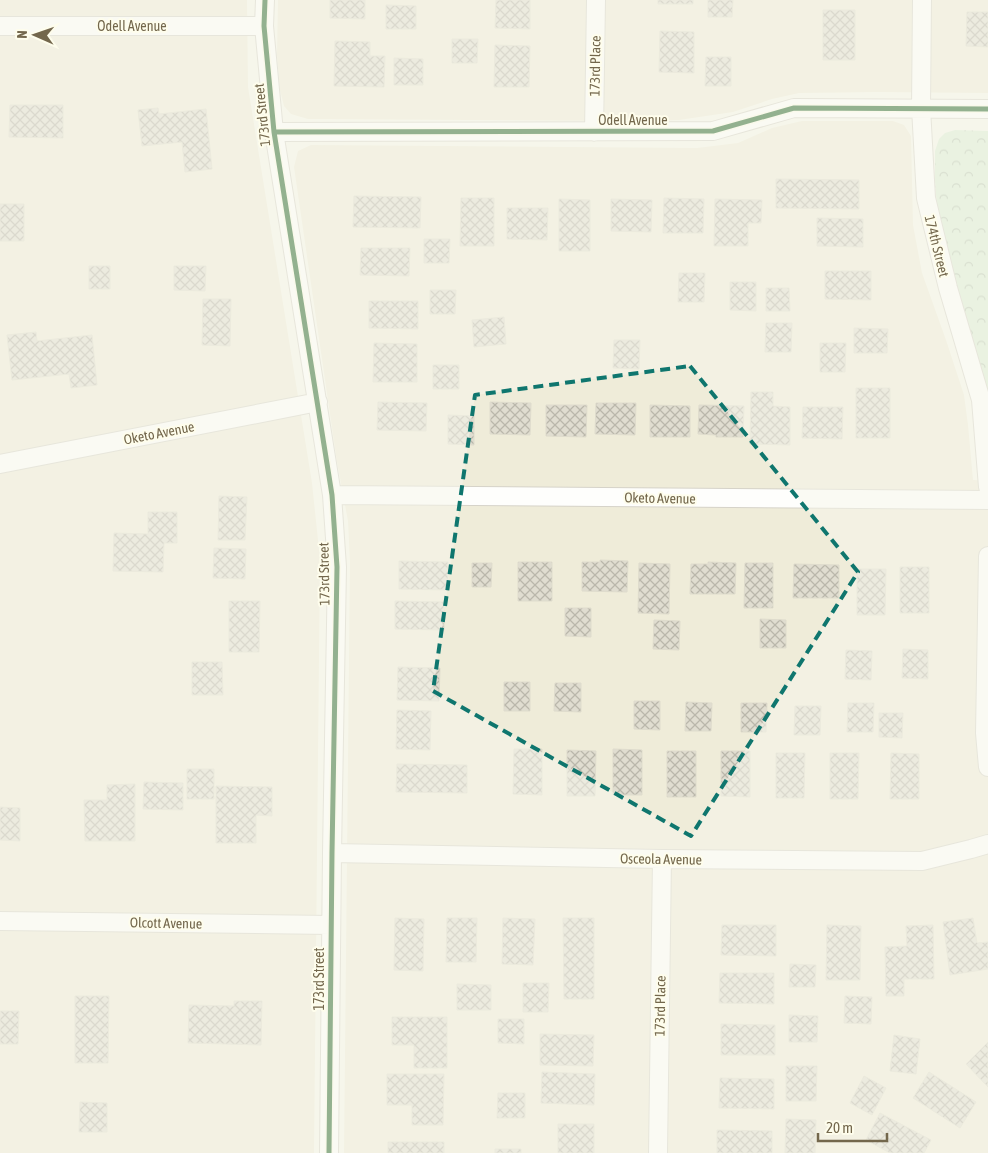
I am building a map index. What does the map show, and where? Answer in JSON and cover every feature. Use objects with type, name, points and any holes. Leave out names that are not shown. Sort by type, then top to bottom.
[{"type":"street","name":"173rd Street","points":[[265,0],[264,26],[274,132],[332,495],[337,567],[329,1153]]},
{"type":"street","name":"173rd Place","points":[[594,132],[596,0]]},
{"type":"street","name":"174th Street","points":[[922,0],[921,108],[926,198],[948,288],[981,400],[988,487]]},
{"type":"street","name":"Odell Avenue","points":[[0,26],[264,26]]},
{"type":"street","name":"Odell Avenue","points":[[274,132],[712,131],[794,108],[988,109]]},
{"type":"street","name":"Oketo Avenue","points":[[0,464],[318,402]]},
{"type":"street","name":"Oketo Avenue","points":[[332,495],[988,500]]},
{"type":"street","points":[[988,556],[985,733],[988,767]]},
{"type":"street","name":"Osceola Avenue","points":[[332,853],[662,859],[922,861],[988,844]]},
{"type":"street","name":"173rd Place","points":[[658,1153],[662,859]]},
{"type":"street","name":"Olcott Avenue","points":[[0,921],[331,925]]},
{"type":"highlighted area","points":[[690,366],[858,572],[691,836],[433,691],[475,395]]},
{"type":"shaded area","points":[[0,0],[247,0],[248,87],[312,483],[320,559],[314,1153],[0,1153]]},
{"type":"shaded area","points":[[278,0],[988,0],[988,93],[799,93],[772,99],[733,112],[679,120],[308,119],[291,114],[284,106],[280,90],[277,55]]},
{"type":"shaded area","points":[[802,121],[893,121],[904,125],[911,136],[913,225],[922,273],[964,395],[973,480],[988,481],[988,1153],[344,1153],[350,562],[348,521],[337,462],[294,167],[298,151],[311,145],[697,148],[738,143],[772,128]]},
{"type":"green space","points":[[955,130],[988,131],[988,392],[946,262],[938,225],[935,151],[939,139],[945,133]]},
{"type":"building","points":[[330,0],[365,0],[365,19],[330,18]]},
{"type":"building","points":[[496,0],[530,0],[530,29],[495,28]]},
{"type":"building","points":[[658,0],[693,0],[693,4],[658,4]]},
{"type":"building","points":[[708,0],[733,0],[732,17],[708,17]]},
{"type":"building","points":[[386,5],[416,6],[416,29],[386,29]]},
{"type":"building","points":[[823,10],[855,10],[855,60],[823,60]]},
{"type":"building","points":[[967,12],[988,12],[988,47],[966,46]]},
{"type":"building","points":[[660,31],[694,32],[694,73],[659,72]]},
{"type":"building","points":[[452,39],[478,39],[477,63],[452,63]]},
{"type":"building","points":[[335,41],[370,42],[370,56],[385,56],[384,87],[334,86]]},
{"type":"building","points":[[495,45],[530,46],[529,87],[494,87]]},
{"type":"building","points":[[706,57],[731,57],[731,86],[705,86]]},
{"type":"building","points":[[394,58],[423,59],[423,85],[394,85]]},
{"type":"building","points":[[10,105],[63,105],[63,138],[9,137]]},
{"type":"building","points":[[158,108],[159,114],[206,109],[212,169],[185,172],[182,142],[142,146],[138,110]]},
{"type":"building","points":[[776,179],[859,180],[859,209],[776,208]]},
{"type":"building","points":[[354,196],[421,197],[420,228],[353,227]]},
{"type":"building","points":[[461,198],[494,198],[494,246],[460,246]]},
{"type":"building","points":[[664,198],[704,199],[703,233],[663,233]]},
{"type":"building","points":[[559,199],[590,200],[590,251],[559,251]]},
{"type":"building","points":[[611,199],[652,200],[651,232],[611,231]]},
{"type":"building","points":[[715,199],[762,200],[761,223],[748,223],[748,246],[714,246]]},
{"type":"building","points":[[0,204],[24,204],[24,241],[0,241]]},
{"type":"building","points":[[507,208],[548,208],[547,240],[507,239]]},
{"type":"building","points":[[817,218],[863,219],[863,247],[817,246]]},
{"type":"building","points":[[424,239],[450,239],[449,263],[424,263]]},
{"type":"building","points":[[361,248],[410,248],[409,276],[360,275]]},
{"type":"building","points":[[89,266],[110,266],[110,289],[89,289]]},
{"type":"building","points":[[174,266],[206,266],[205,291],[174,290]]},
{"type":"building","points":[[825,271],[871,271],[871,300],[825,299]]},
{"type":"building","points":[[679,273],[705,273],[704,302],[678,302]]},
{"type":"building","points":[[730,282],[756,282],[756,311],[730,310]]},
{"type":"building","points":[[766,288],[789,288],[790,311],[766,311]]},
{"type":"building","points":[[430,290],[456,290],[455,314],[430,314]]},
{"type":"building","points":[[203,299],[231,299],[230,346],[202,345]]},
{"type":"building","points":[[369,301],[418,301],[418,329],[369,328]]},
{"type":"building","points":[[504,317],[506,344],[474,347],[472,320]]},
{"type":"building","points":[[766,323],[792,323],[791,352],[765,352]]},
{"type":"building","points":[[854,328],[888,329],[887,353],[854,353]]},
{"type":"building","points":[[36,332],[37,341],[92,335],[97,385],[71,388],[69,374],[12,380],[7,335]]},
{"type":"building","points":[[614,340],[640,340],[639,369],[613,368]]},
{"type":"building","points":[[374,343],[417,344],[417,382],[373,382]]},
{"type":"building","points":[[820,343],[846,343],[845,372],[820,372]]},
{"type":"building","points":[[433,365],[459,365],[459,389],[433,389]]},
{"type":"building","points":[[856,388],[890,388],[890,438],[856,438]]},
{"type":"building","points":[[751,392],[773,392],[773,406],[790,407],[790,445],[750,444]]},
{"type":"building","points":[[378,402],[427,403],[426,431],[377,430]]},
{"type":"building","points":[[490,402],[531,403],[530,435],[490,434]]},
{"type":"building","points":[[596,403],[636,403],[635,435],[595,434]]},
{"type":"building","points":[[546,405],[587,405],[586,437],[546,436]]},
{"type":"building","points":[[650,405],[690,406],[690,437],[650,437]]},
{"type":"building","points":[[699,405],[744,406],[743,437],[716,437],[716,435],[698,434]]},
{"type":"building","points":[[803,407],[843,407],[842,439],[802,438]]},
{"type":"building","points":[[448,415],[474,416],[474,445],[448,444]]},
{"type":"building","points":[[219,496],[247,497],[245,540],[218,540]]},
{"type":"building","points":[[148,512],[177,512],[177,543],[164,543],[163,572],[113,571],[114,533],[148,534]]},
{"type":"building","points":[[214,548],[246,549],[245,579],[213,578]]},
{"type":"building","points":[[600,560],[628,561],[627,592],[582,591],[582,562],[600,562]]},
{"type":"building","points":[[399,561],[448,562],[448,590],[399,589]]},
{"type":"building","points":[[518,562],[552,562],[552,601],[518,601]]},
{"type":"building","points":[[708,562],[736,563],[735,594],[690,594],[691,564],[708,564]]},
{"type":"building","points":[[472,563],[492,563],[491,587],[472,587]]},
{"type":"building","points":[[639,563],[670,564],[669,614],[638,613]]},
{"type":"building","points":[[745,563],[773,563],[773,608],[744,608]]},
{"type":"building","points":[[794,564],[839,565],[839,598],[793,598]]},
{"type":"building","points":[[900,567],[929,567],[929,613],[900,613]]},
{"type":"building","points":[[857,569],[886,569],[885,615],[857,615]]},
{"type":"building","points":[[229,601],[260,601],[259,652],[229,652]]},
{"type":"building","points":[[395,601],[444,602],[444,630],[395,629]]},
{"type":"building","points":[[565,608],[591,608],[591,637],[565,636]]},
{"type":"building","points":[[760,619],[786,620],[786,648],[760,648]]},
{"type":"building","points":[[654,620],[680,621],[679,650],[653,649]]},
{"type":"building","points":[[903,649],[928,650],[928,679],[902,678]]},
{"type":"building","points":[[846,650],[872,651],[871,680],[845,679]]},
{"type":"building","points":[[192,662],[222,662],[223,695],[192,695]]},
{"type":"building","points":[[398,667],[440,668],[439,701],[397,700]]},
{"type":"building","points":[[504,682],[530,682],[530,711],[504,711]]},
{"type":"building","points":[[555,683],[581,683],[581,712],[554,711]]},
{"type":"building","points":[[634,701],[660,701],[660,730],[634,729]]},
{"type":"building","points":[[686,702],[712,703],[711,731],[685,731]]},
{"type":"building","points":[[741,703],[767,703],[766,732],[741,732]]},
{"type":"building","points":[[848,703],[874,703],[873,732],[847,732]]},
{"type":"building","points":[[795,706],[821,706],[820,735],[794,735]]},
{"type":"building","points":[[397,710],[431,711],[430,750],[396,749]]},
{"type":"building","points":[[879,713],[903,713],[902,738],[879,737]]},
{"type":"building","points":[[514,749],[542,749],[542,795],[513,794]]},
{"type":"building","points":[[613,749],[642,750],[642,795],[613,795]]},
{"type":"building","points":[[567,750],[596,751],[595,796],[567,796]]},
{"type":"building","points":[[667,751],[696,751],[696,797],[667,797]]},
{"type":"building","points":[[721,751],[750,751],[750,797],[721,796]]},
{"type":"building","points":[[776,753],[805,753],[804,798],[776,798]]},
{"type":"building","points":[[830,753],[859,753],[858,799],[830,799]]},
{"type":"building","points":[[891,753],[919,754],[919,799],[890,799]]},
{"type":"building","points":[[397,764],[467,765],[467,793],[396,792]]},
{"type":"building","points":[[187,769],[214,769],[214,799],[187,799]]},
{"type":"building","points":[[144,782],[183,783],[183,810],[143,809]]},
{"type":"building","points":[[135,784],[135,841],[85,841],[84,800],[107,800],[107,785]]},
{"type":"building","points":[[216,786],[272,787],[272,816],[256,815],[256,843],[216,843]]},
{"type":"building","points":[[0,807],[20,808],[20,841],[0,840]]},
{"type":"building","points":[[395,918],[424,919],[423,971],[394,970]]},
{"type":"building","points":[[447,918],[477,918],[476,962],[446,962]]},
{"type":"building","points":[[503,918],[535,919],[533,965],[502,964]]},
{"type":"building","points":[[563,918],[594,918],[594,999],[564,999]]},
{"type":"building","points":[[973,918],[977,943],[988,942],[988,969],[950,975],[943,922]]},
{"type":"building","points":[[722,925],[776,925],[776,956],[721,955]]},
{"type":"building","points":[[827,925],[861,926],[860,980],[826,980]]},
{"type":"building","points":[[933,925],[934,979],[904,979],[904,996],[886,996],[885,947],[907,946],[906,926]]},
{"type":"building","points":[[790,964],[816,965],[815,987],[789,987]]},
{"type":"building","points":[[720,973],[774,973],[774,1004],[719,1003]]},
{"type":"building","points":[[523,983],[549,983],[548,1012],[523,1012]]},
{"type":"building","points":[[457,984],[491,985],[491,1010],[457,1010]]},
{"type":"building","points":[[75,996],[109,996],[108,1063],[75,1063]]},
{"type":"building","points":[[845,996],[872,997],[871,1024],[844,1023]]},
{"type":"building","points":[[234,1001],[262,1001],[261,1045],[188,1043],[189,1005],[234,1006]]},
{"type":"building","points":[[0,1011],[19,1011],[18,1044],[0,1044]]},
{"type":"building","points":[[789,1015],[818,1016],[817,1042],[789,1042]]},
{"type":"building","points":[[392,1017],[447,1017],[447,1068],[414,1068],[414,1045],[392,1045]]},
{"type":"building","points":[[498,1019],[524,1019],[524,1044],[498,1043]]},
{"type":"building","points":[[721,1024],[775,1025],[775,1055],[721,1055]]},
{"type":"building","points":[[540,1034],[594,1035],[593,1066],[540,1065]]},
{"type":"building","points":[[894,1035],[920,1039],[916,1074],[890,1071]]},
{"type":"building","points":[[988,1042],[988,1087],[966,1064]]},
{"type":"building","points":[[786,1066],[817,1066],[816,1101],[786,1101]]},
{"type":"building","points":[[542,1072],[595,1074],[594,1105],[541,1103]]},
{"type":"building","points":[[929,1072],[976,1102],[960,1128],[913,1098]]},
{"type":"building","points":[[387,1074],[444,1074],[443,1125],[412,1125],[412,1105],[387,1105]]},
{"type":"building","points":[[864,1076],[886,1088],[872,1115],[850,1103]]},
{"type":"building","points":[[720,1078],[774,1079],[774,1109],[719,1108]]},
{"type":"building","points":[[498,1093],[525,1093],[525,1118],[497,1118]]},
{"type":"building","points":[[80,1102],[107,1103],[107,1132],[79,1132]]},
{"type":"building","points":[[880,1113],[931,1140],[924,1153],[890,1153],[866,1140]]},
{"type":"building","points":[[786,1119],[816,1120],[815,1153],[785,1153]]},
{"type":"building","points":[[558,1124],[594,1124],[594,1153],[558,1153]]},
{"type":"building","points":[[717,1130],[772,1131],[772,1153],[717,1153]]},
{"type":"building","points":[[388,1142],[444,1142],[444,1153],[388,1153]]},
{"type":"building","points":[[495,1149],[521,1149],[521,1153],[495,1153]]},
{"type":"cycle path","points":[[265,0],[264,26],[274,132],[332,495],[337,567],[329,1153]]},
{"type":"cycle path","points":[[274,132],[713,131],[794,108],[988,109]]}]
